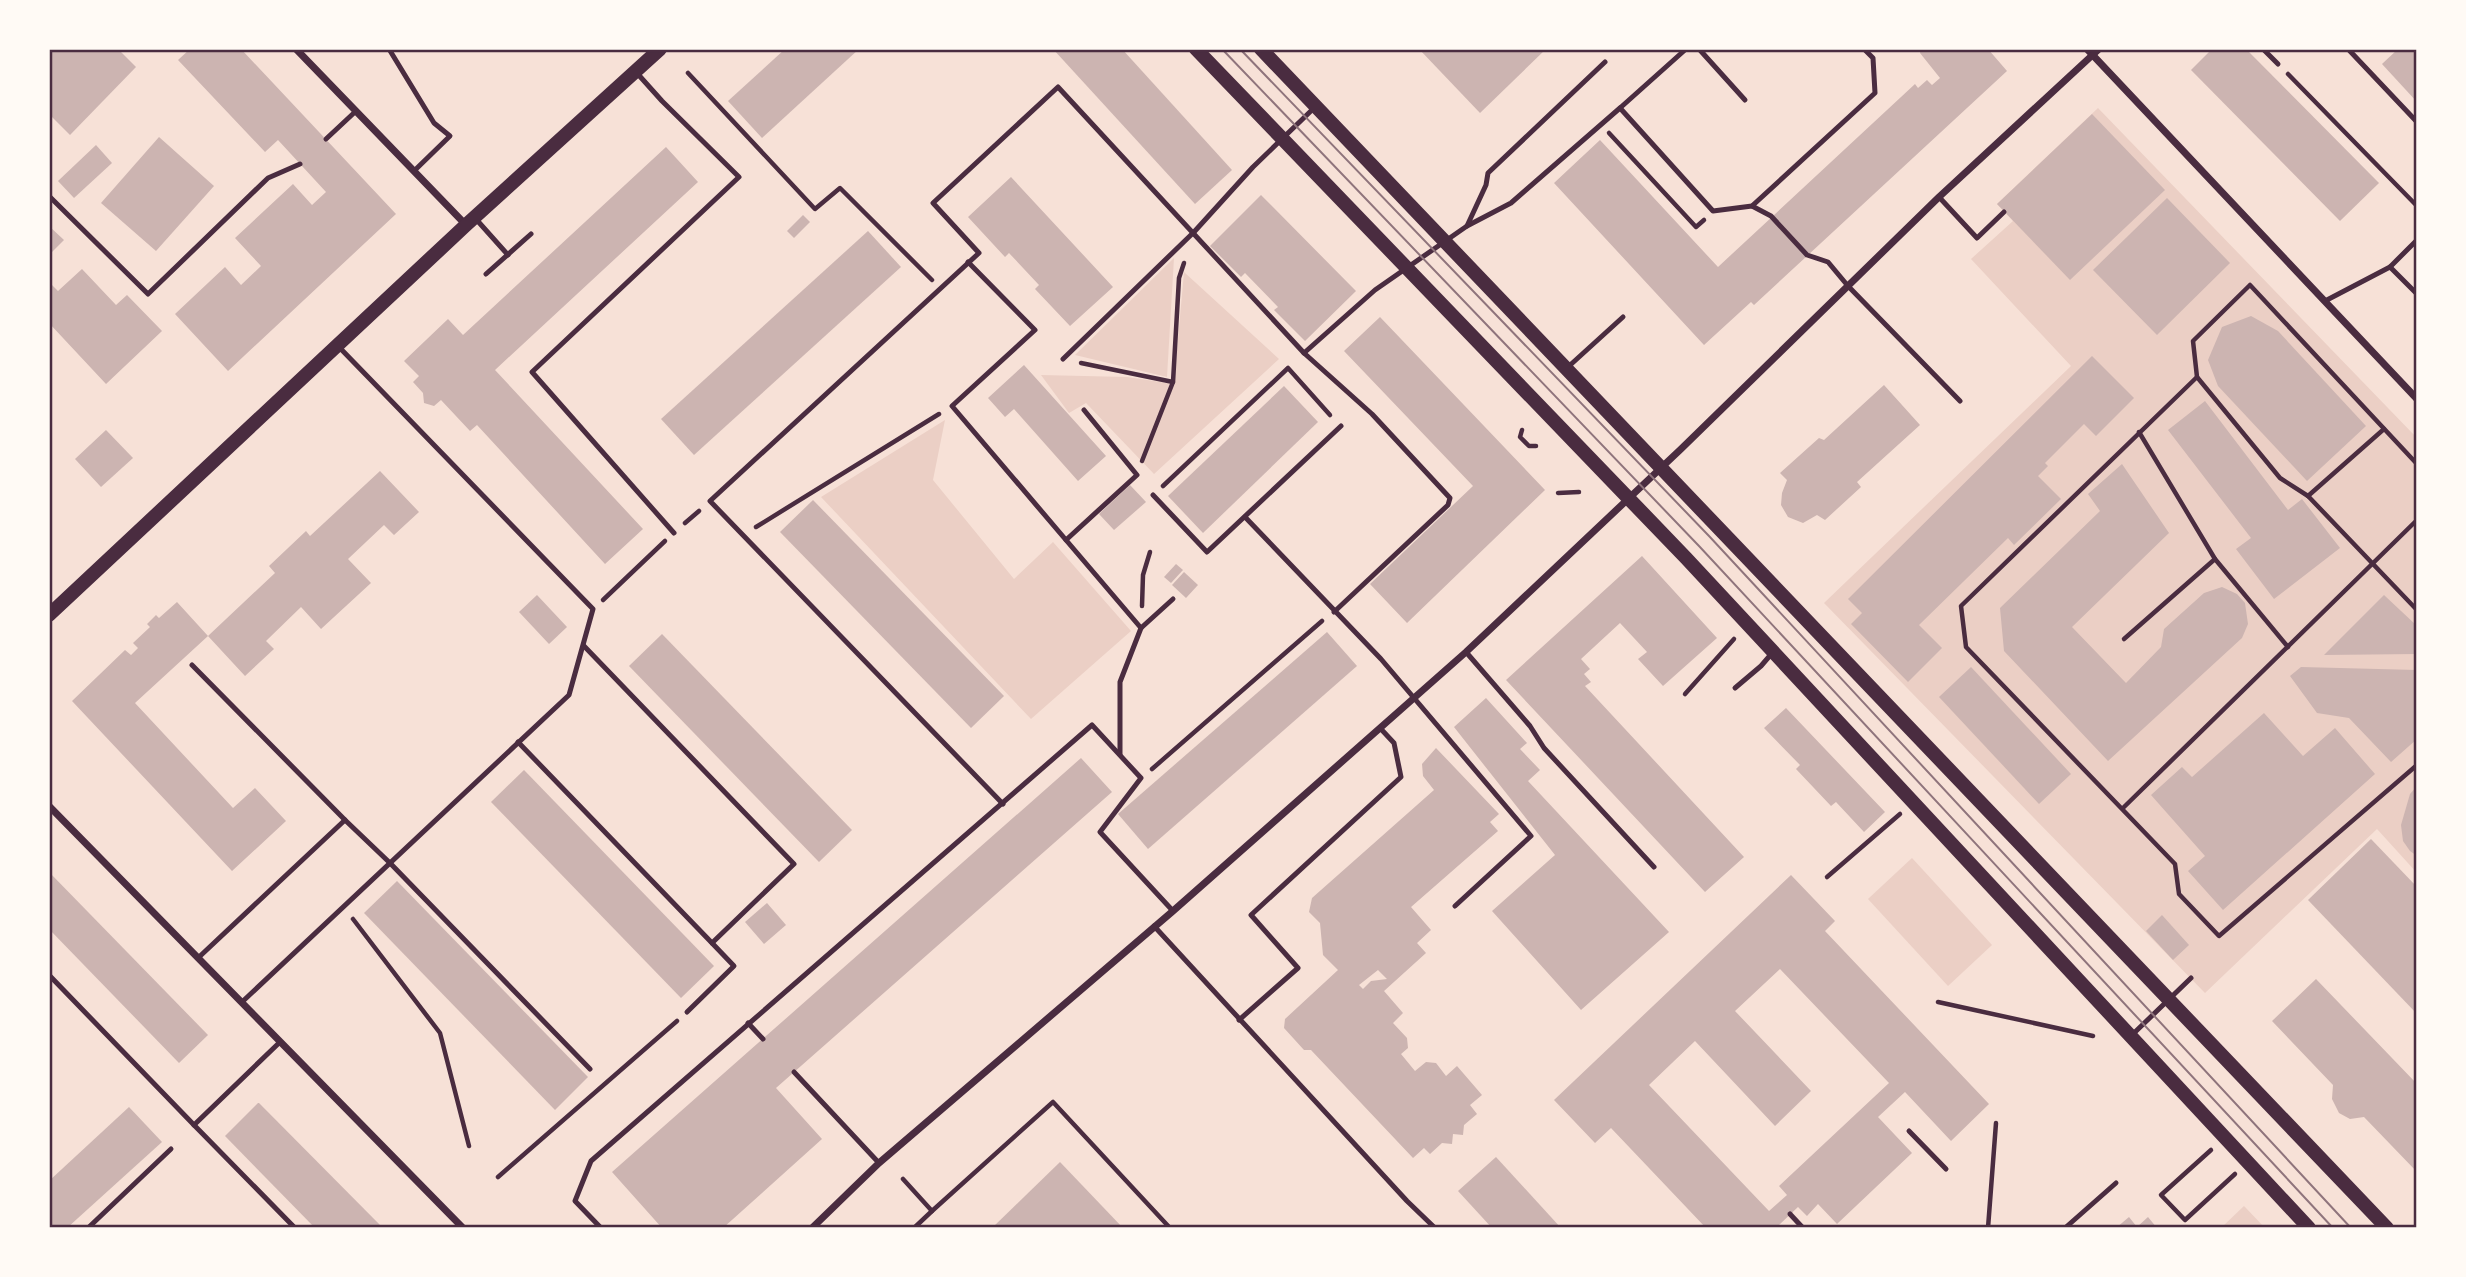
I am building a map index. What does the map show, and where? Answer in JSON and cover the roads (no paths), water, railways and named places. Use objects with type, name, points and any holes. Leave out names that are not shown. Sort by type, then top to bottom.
[{"type":"main road","points":[[49,615],[660,49]]},
{"type":"main road","points":[[1196,49],[1630,498],[2309,1228]]},
{"type":"main road","points":[[1261,49],[2387,1228]]},
{"type":"street","points":[[296,49],[414,171],[471,222]]},
{"type":"street","points":[[811,1228],[879,1163],[1173,911],[1466,652],[1630,498],[2089,52],[2099,49]]},
{"type":"street","points":[[2089,52],[2417,399]]},
{"type":"street","points":[[49,806],[463,1228]]},
{"type":"lane","points":[[389,49],[434,123],[450,136],[414,171]]},
{"type":"lane","points":[[1304,353],[1375,289],[1406,266],[1467,226],[1511,203],[1686,49]]},
{"type":"lane","points":[[1699,49],[1745,100]]},
{"type":"lane","points":[[1752,206],[1875,93],[1873,58],[1864,49]]},
{"type":"lane","points":[[2263,49],[2278,64]]},
{"type":"lane","points":[[2348,49],[2417,122]]},
{"type":"lane","points":[[1467,226],[1486,185],[1488,173],[1605,62]]},
{"type":"lane","points":[[636,72],[739,177],[532,372],[674,533]]},
{"type":"lane","points":[[1003,804],[710,501],[979,253],[933,203],[1058,87],[1304,353],[1372,414],[1450,500],[1448,505],[1334,612]]},
{"type":"lane","points":[[1063,359],[1194,232],[1253,167],[1316,106]]},
{"type":"lane","points":[[1620,108],[1713,211],[1752,206],[1772,216],[1807,255],[1828,262],[1960,401]]},
{"type":"lane","points":[[326,139],[356,111]]},
{"type":"lane","points":[[49,196],[148,294],[268,178],[300,164]]},
{"type":"lane","points":[[1939,197],[1977,238],[2004,212]]},
{"type":"lane","points":[[471,222],[508,255]]},
{"type":"lane","points":[[486,274],[531,234]]},
{"type":"lane","points":[[2325,302],[2390,267],[2417,240]]},
{"type":"lane","points":[[968,262],[1035,330],[952,406],[1141,628]]},
{"type":"lane","points":[[2390,267],[2417,294]]},
{"type":"lane","points":[[1566,368],[1623,317]]},
{"type":"lane","points":[[242,1002],[569,695],[593,609],[338,346]]},
{"type":"lane","points":[[1066,540],[1137,475],[1084,410]]},
{"type":"lane","points":[[1153,495],[1207,552],[1341,426]]},
{"type":"lane","points":[[1245,517],[1381,659],[1531,836],[1455,906]]},
{"type":"lane","points":[[1119,754],[1120,682],[1141,628],[1173,599]]},
{"type":"lane","points":[[583,646],[794,864],[712,943]]},
{"type":"lane","points":[[1466,652],[1530,726],[1544,748],[1654,867]]},
{"type":"lane","points":[[1735,688],[1762,666],[1773,652]]},
{"type":"lane","points":[[191,665],[390,863],[590,1069]]},
{"type":"lane","points":[[601,1228],[575,1201],[591,1161],[1092,725],[1141,778],[1100,832],[1173,911]]},
{"type":"lane","points":[[1239,1020],[1298,968],[1251,915],[1401,777],[1394,743],[1380,728]]},
{"type":"lane","points":[[518,742],[734,966],[687,1012]]},
{"type":"lane","points":[[198,958],[345,820]]},
{"type":"lane","points":[[1154,926],[1397,1191],[1435,1228]]},
{"type":"lane","points":[[49,975],[295,1228]]},
{"type":"lane","points":[[2131,1037],[2191,978]]},
{"type":"lane","points":[[748,1023],[763,1039]]},
{"type":"lane","points":[[194,1125],[280,1042]]},
{"type":"lane","points":[[794,1072],[879,1163]]},
{"type":"lane","points":[[1909,1131],[1946,1169]]},
{"type":"lane","points":[[88,1228],[171,1149]]},
{"type":"lane","points":[[2065,1228],[2116,1183]]},
{"type":"lane","points":[[1790,1214],[1803,1228]]},
{"type":"tram line","points":[[1222,49],[1699,546],[2333,1228]]},
{"type":"tram line","points":[[1240,49],[1709,536],[2351,1228]]}]
